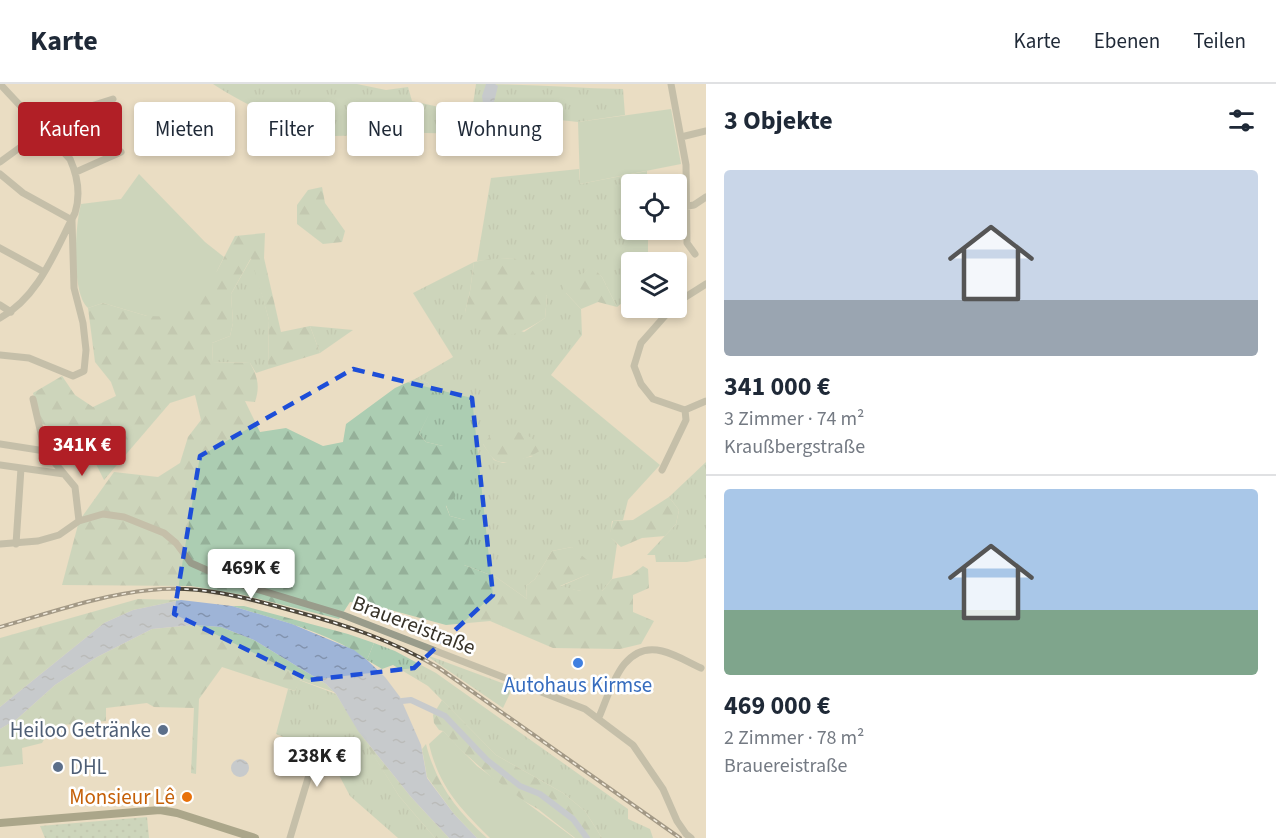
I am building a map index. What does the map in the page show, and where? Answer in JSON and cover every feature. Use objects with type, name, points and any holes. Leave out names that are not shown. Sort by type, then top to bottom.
[{"type":"main road","points":[[0,823],[160,810],[177,813],[255,838]]},
{"type":"street","points":[[0,84],[18,103]]},
{"type":"street","points":[[671,84],[686,174]]},
{"type":"street","points":[[104,102],[113,99]]},
{"type":"street","points":[[681,137],[706,131]]},
{"type":"street","points":[[0,162],[18,149]]},
{"type":"street","points":[[0,318],[11,312],[34,289],[72,220],[79,201],[76,172],[67,156]]},
{"type":"street","points":[[76,172],[112,156]]},
{"type":"street","points":[[0,174],[23,193],[72,220]]},
{"type":"street","points":[[687,207],[706,197]]},
{"type":"street","points":[[0,354],[29,358],[73,376],[84,371],[86,350],[83,322],[74,288],[72,220]]},
{"type":"street","points":[[687,240],[694,254]]},
{"type":"street","points":[[0,248],[44,272]]},
{"type":"street","points":[[687,296],[706,284]]},
{"type":"street","points":[[0,305],[11,312]]},
{"type":"street","points":[[663,318],[641,343],[634,366],[641,384],[653,399],[685,410],[706,401]]},
{"type":"street","points":[[33,399],[45,451],[75,487],[79,521]]},
{"type":"street","points":[[662,470],[686,420],[685,410]]},
{"type":"street","points":[[0,444],[45,451]]},
{"type":"street","points":[[0,465],[64,474]]},
{"type":"street","points":[[16,544],[21,468]]},
{"type":"street","name":"Brauereistraße","points":[[0,544],[38,541],[59,535],[79,521],[103,514],[124,517],[164,533],[176,543],[191,563],[236,583],[343,615],[585,709],[599,717],[633,745],[663,789],[677,821],[691,838]]},
{"type":"street","points":[[599,717],[622,665],[636,653],[661,651],[701,668]]},
{"type":"street","points":[[286,765],[305,770],[309,775],[290,838]]},
{"type":"highlighted area","points":[[353,369],[472,398],[493,595],[414,668],[309,680],[174,614],[200,456]]},
{"type":"green space","points":[[213,84],[357,84],[386,90],[408,87],[412,101],[416,102],[347,102],[347,135],[336,136],[335,102],[247,104]]},
{"type":"green space","points":[[476,84],[623,89],[625,115],[578,122],[563,120],[563,102],[473,102]]},
{"type":"green space","points":[[424,104],[436,106],[436,133],[424,133]]},
{"type":"green space","points":[[671,109],[681,164],[621,174],[621,176],[580,184],[578,122]]},
{"type":"green space","points":[[579,169],[580,184],[621,176],[621,240],[648,240],[648,252],[621,252],[621,304],[617,307],[602,277],[591,266],[566,293],[581,309],[582,335],[551,375],[660,465],[628,500],[623,520],[612,521],[610,536],[617,544],[612,579],[602,591],[581,591],[559,587],[589,574],[572,547],[552,551],[535,579],[526,586],[527,599],[496,577],[464,565],[465,520],[450,516],[446,505],[443,446],[426,442],[419,434],[436,399],[428,383],[417,378],[453,357],[413,293],[474,262],[465,312],[524,332],[545,318],[547,296],[514,258],[477,261],[491,178]],"holes":[[[483,444],[533,456],[503,463],[494,460]]]},
{"type":"green space","points":[[647,171],[647,174],[632,174]]},
{"type":"green space","points":[[139,174],[205,242],[224,257],[217,271],[184,317],[147,316],[103,303],[88,308],[79,288],[76,258],[77,227],[81,204],[121,199]]},
{"type":"green space","points":[[322,187],[325,203],[345,231],[342,242],[323,244],[297,224],[297,205],[308,190]]},
{"type":"green space","points":[[265,233],[264,258],[281,332],[310,326],[320,353],[268,369],[269,320],[251,258],[231,294],[233,323],[230,336],[212,343],[213,362],[250,363],[258,387],[255,402],[245,401],[260,432],[286,428],[323,446],[343,442],[346,424],[395,388],[417,378],[428,383],[437,399],[419,434],[426,442],[443,446],[462,457],[455,497],[446,506],[450,516],[465,520],[471,532],[464,565],[496,577],[527,599],[526,586],[535,579],[552,551],[572,547],[593,565],[589,574],[560,586],[581,591],[602,591],[612,579],[631,575],[643,566],[648,569],[649,588],[633,595],[633,612],[654,621],[641,644],[620,649],[553,648],[490,621],[446,625],[376,606],[350,602],[339,619],[243,595],[191,586],[62,585],[79,521],[114,472],[158,477],[180,463],[188,437],[201,420],[195,395],[170,403],[104,480],[90,452],[64,430],[41,424],[33,393],[62,376],[75,395],[93,407],[116,396],[111,382],[95,362],[88,308],[103,303],[147,316],[217,271],[235,236]]},
{"type":"green space","points":[[252,257],[269,320],[268,369],[256,373],[250,363],[213,362],[212,343],[230,336],[233,323],[231,294]]},
{"type":"green space","points":[[514,258],[533,271],[547,296],[545,318],[523,331],[502,336],[493,335],[483,331],[465,312],[474,262]]},
{"type":"green space","points":[[591,265],[602,277],[617,307],[598,302],[581,309],[566,293],[562,282],[584,273]]},
{"type":"green space","points":[[310,326],[353,330],[320,353]]},
{"type":"green space","points":[[506,430],[526,435],[542,449],[519,460],[500,462],[495,460],[483,444],[494,432]]},
{"type":"green space","points":[[706,462],[706,558],[687,562],[656,562],[655,555],[647,555],[676,524],[679,510],[669,497]]},
{"type":"green space","points":[[669,497],[679,510],[676,524],[665,536],[642,538],[621,547],[609,536],[613,521],[633,520]]},
{"type":"green space","points":[[138,599],[181,600],[133,610],[104,623],[0,707],[0,638]]},
{"type":"green space","points":[[232,606],[244,606],[374,643],[367,660],[353,650],[320,634]]},
{"type":"green space","points":[[193,625],[221,627],[254,640],[326,684],[334,692],[300,680],[295,691],[222,667],[199,699],[196,774],[191,773],[194,708],[154,707],[147,703],[106,708],[106,721],[52,726],[42,743],[22,748],[23,764],[0,767],[0,729],[17,719],[55,685],[97,657],[152,629]]},
{"type":"green space","points":[[374,643],[395,651],[436,673],[628,809],[628,819],[650,829],[653,838],[602,838],[585,811],[563,793],[496,755],[428,686],[393,665],[382,669],[367,660]]},
{"type":"green space","points":[[424,654],[513,687],[503,708]]},
{"type":"green space","points":[[299,680],[336,694],[399,796],[435,838],[398,838],[350,796],[329,756],[276,734],[288,689],[295,691]]},
{"type":"green space","points":[[442,700],[496,755],[563,793],[585,811],[602,838],[575,838],[538,809],[508,792],[443,731],[439,730],[434,723],[433,715]]},
{"type":"green space","points":[[358,731],[411,797],[449,838],[435,838],[399,796]]},
{"type":"green space","points":[[443,731],[477,766],[574,838],[490,838],[452,796],[439,773],[429,744]]},
{"type":"green space","points":[[426,744],[436,772],[449,796],[466,818],[487,838],[477,838],[454,814],[427,777],[422,749]]},
{"type":"green space","points":[[147,817],[149,838],[45,838],[40,826]]},
{"type":"water","points":[[486,84],[498,86],[494,102],[483,102],[482,96]]},
{"type":"water","points":[[181,600],[232,606],[292,624],[354,650],[367,660],[385,677],[400,697],[421,745],[427,778],[454,814],[477,838],[449,838],[411,797],[358,731],[336,694],[326,684],[254,640],[221,627],[193,625],[152,629],[97,657],[55,685],[17,719],[0,729],[0,707],[104,623],[133,610]]},
{"type":"water","points":[[240,759],[246,762],[249,768],[246,774],[240,777],[234,774],[231,768],[234,762]]},
{"type":"waterway","points":[[402,701],[411,700],[445,716],[487,760],[520,786],[540,794],[573,819],[587,838]]},
{"type":"railway","points":[[0,627],[112,596],[169,589],[204,591],[238,597],[329,621],[385,641],[439,668],[680,838]]},
{"type":"place","name":"Autohaus Kirmse","points":[[578,663]]},
{"type":"place","name":"Heiloo Getränke","points":[[163,730]]},
{"type":"place","name":"DHL","points":[[58,767]]},
{"type":"place","name":"Monsieur Lê","points":[[187,797]]}]
